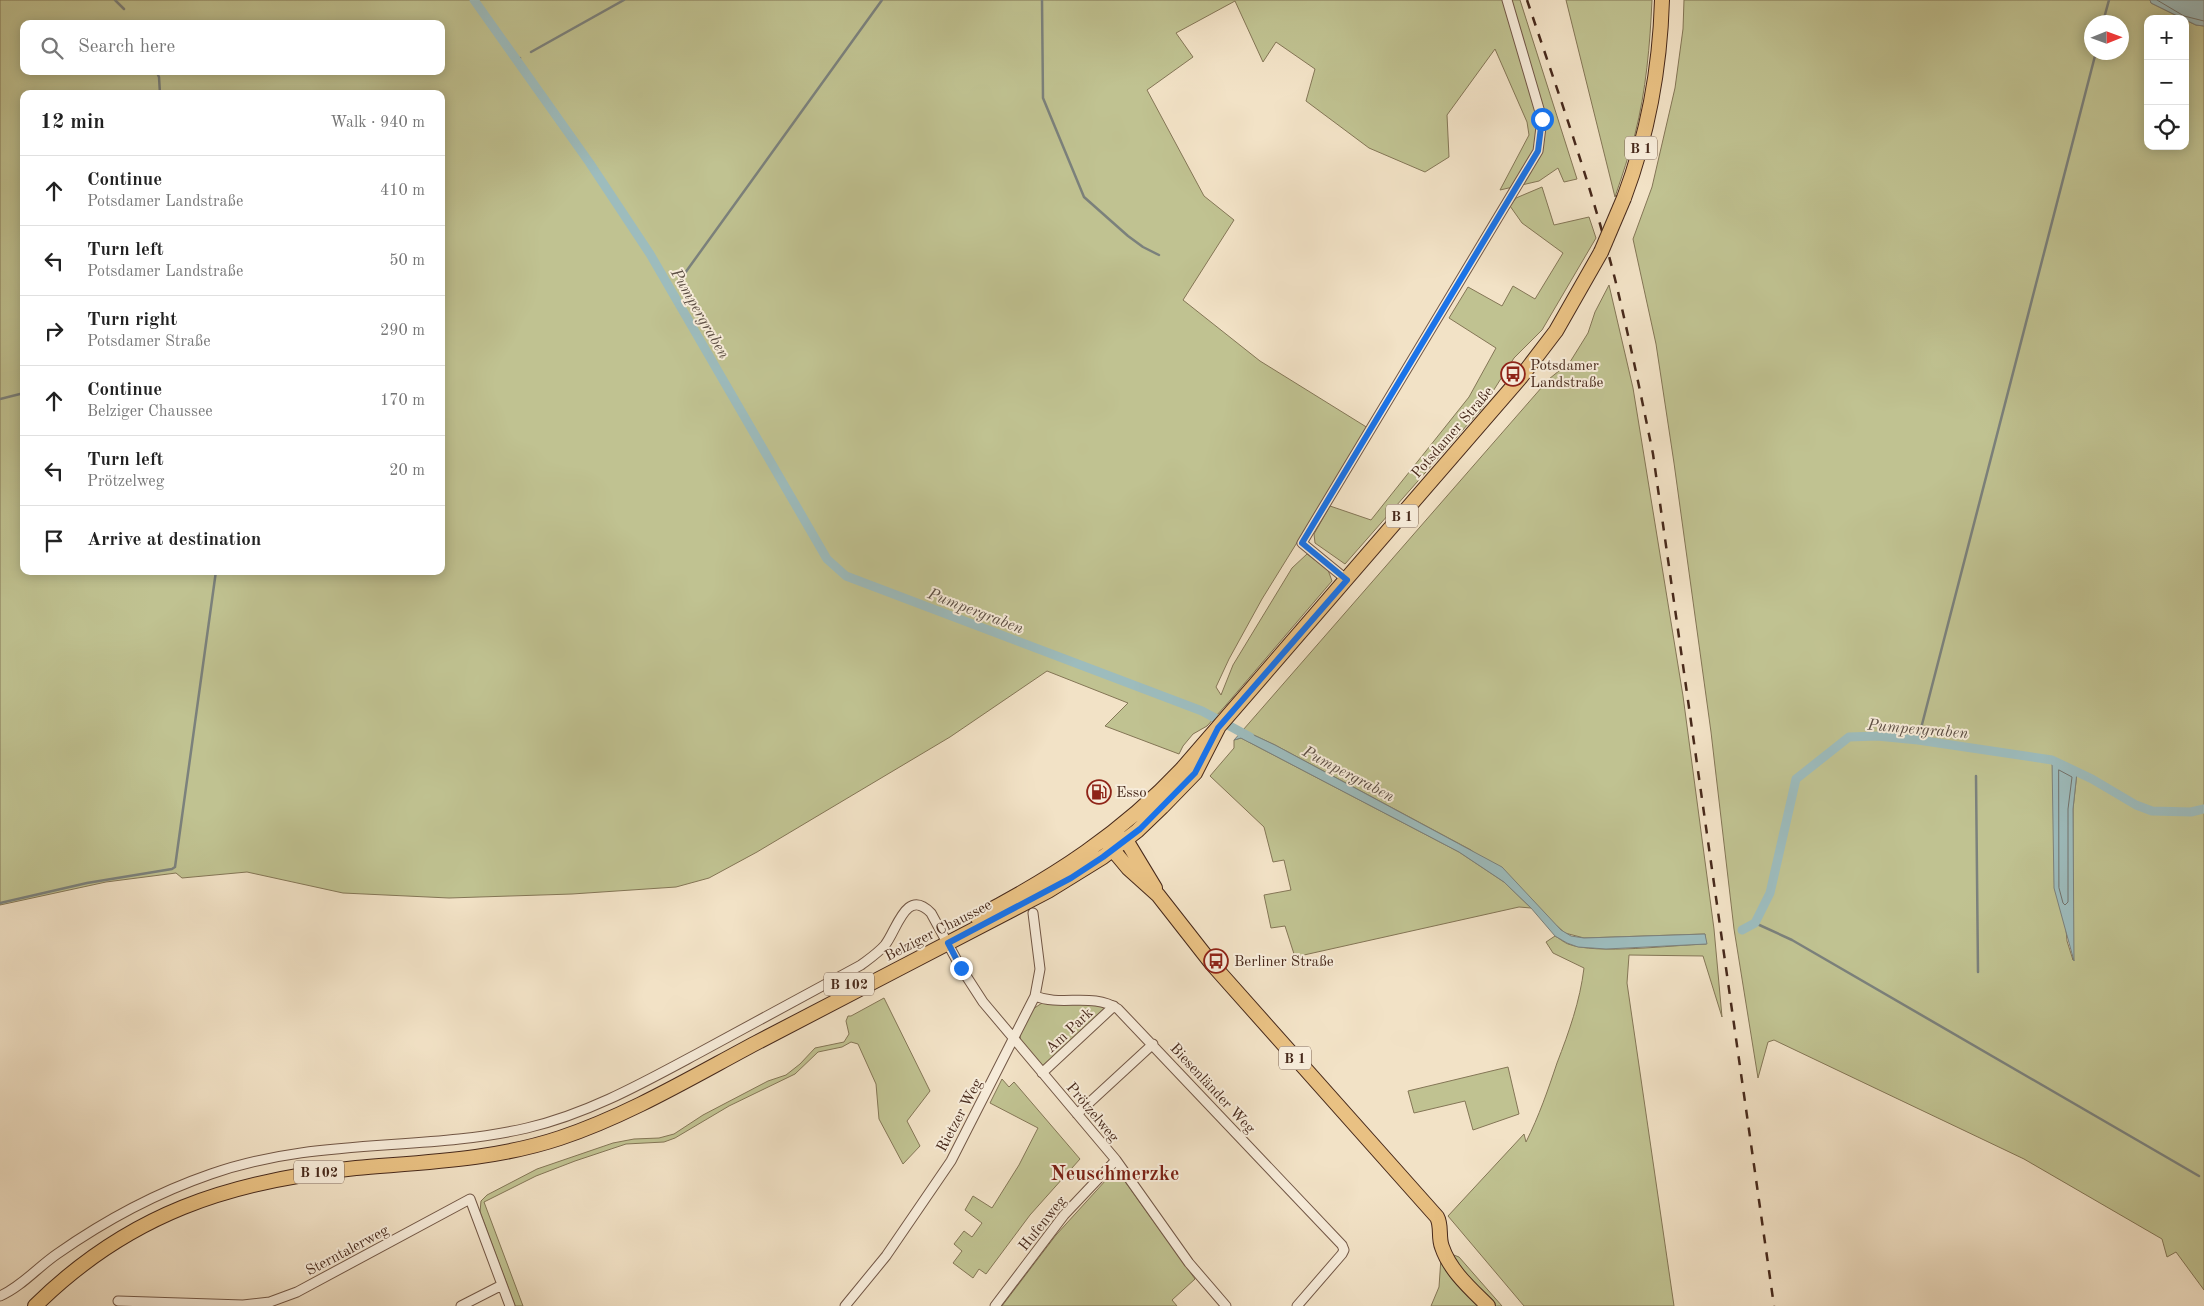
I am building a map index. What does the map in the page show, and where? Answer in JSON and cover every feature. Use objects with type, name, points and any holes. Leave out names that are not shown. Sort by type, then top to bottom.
[{"type":"main road","name":"Potsdamer Straße","points":[[1110,841],[1154,798],[1218,728],[1521,377],[1556,331],[1601,252],[1638,161],[1656,81],[1662,0]]},
{"type":"main road","name":"Potsdamer Straße","points":[[1126,840],[1195,773],[1218,728]]},
{"type":"main road","points":[[1110,841],[1126,840]]},
{"type":"main road","name":"B 1","points":[[1126,840],[1150,877],[1158,895]]},
{"type":"main road","name":"B 1","points":[[1110,841],[1158,895],[1212,964],[1437,1217],[1440,1224],[1440,1243],[1444,1255],[1460,1277],[1488,1306]]},
{"type":"main road","name":"Belziger Chaussee","points":[[34,1306],[85,1262],[128,1234],[170,1212],[216,1195],[255,1183],[312,1173],[426,1163],[498,1154],[559,1138],[613,1118],[760,1042],[946,939],[1110,841]]},
{"type":"street","points":[[1347,580],[1302,543],[1538,151],[1542,119],[1507,0]]},
{"type":"street","name":"Prötzelweg","points":[[0,1296],[12,1290],[41,1265],[97,1228],[152,1198],[194,1180],[250,1162],[309,1151],[513,1131],[554,1121],[593,1106],[651,1079],[860,965],[885,944],[908,907],[920,905],[927,908],[975,991],[1116,1160],[1189,1263],[1226,1306]]},
{"type":"street","name":"Rietzer Weg","points":[[845,1306],[879,1266],[935,1186],[962,1142],[1035,996],[1040,978],[1040,969],[1033,913]]},
{"type":"street","points":[[1035,996],[1057,1002],[1096,1000],[1114,1006]]},
{"type":"street","name":"Biesenländer Weg","points":[[1114,1006],[1153,1044],[1342,1245],[1344,1250],[1297,1306]]},
{"type":"street","name":"Am Park","points":[[1042,1073],[1114,1006]]},
{"type":"street","points":[[1077,1114],[1153,1044]]},
{"type":"street","name":"Hufenweg","points":[[995,1306],[1064,1215],[1116,1160]]},
{"type":"street","name":"Sterntalerweg","points":[[118,1301],[243,1305],[279,1300],[470,1200],[510,1306]]},
{"type":"street","points":[[461,1306],[502,1284]]},
{"type":"green space","points":[[0,0],[1520,0],[1577,179],[1564,182],[1558,168],[1539,181],[1500,190],[1529,135],[1527,122],[1495,49],[1447,115],[1449,157],[1425,172],[1369,148],[1306,101],[1315,69],[1276,42],[1263,62],[1235,1],[1176,33],[1193,57],[1147,90],[1204,196],[1234,220],[1183,300],[1260,361],[1368,428],[1262,599],[1216,687],[1221,695],[1233,665],[1292,568],[1307,554],[1328,570],[1332,581],[1207,726],[1193,734],[1179,754],[1105,726],[1128,703],[1047,671],[950,737],[757,852],[709,878],[676,887],[572,894],[449,898],[343,893],[247,872],[182,878],[176,873],[106,882],[0,905]]},
{"type":"green space","points":[[1566,0],[1652,0],[1649,51],[1642,101],[1635,134],[1615,197]]},
{"type":"green space","points":[[1684,0],[2150,0],[2151,3],[2175,15],[2144,15],[2144,150],[2189,150],[2189,22],[2204,26],[2204,1290],[2176,1252],[2167,1257],[2162,1239],[2024,1159],[1774,1040],[1768,1042],[1758,1078],[1734,929],[1711,732],[1674,463],[1656,344],[1633,239],[1652,187],[1675,88],[1683,29]],"holes":[[[2052,760],[2077,772],[2073,809],[2073,960],[2067,941]]]},
{"type":"green space","points":[[1542,187],[1554,225],[1589,217],[1596,238],[1542,330],[1514,358],[1483,407],[1345,564],[1315,543],[1314,534],[1330,506],[1371,520],[1469,397],[1496,348],[1449,318],[1468,287],[1502,306],[1513,286],[1535,299],[1563,253],[1522,223],[1510,206],[1516,198]]},
{"type":"green space","points":[[1609,285],[1633,388],[1683,696],[1714,929],[1722,1017],[1703,956],[1629,955],[1627,983],[1674,1306],[1524,1306],[1448,1216],[1524,1134],[1526,1142],[1547,1093],[1566,1040],[1580,992],[1584,968],[1553,953],[1546,942],[1555,936],[1568,944],[1581,947],[1597,949],[1635,948],[1706,944],[1705,934],[1584,938],[1565,933],[1471,850],[1275,745],[1243,730],[1549,379],[1570,362],[1588,333],[1595,312]]},
{"type":"green space","points":[[1241,738],[1459,852],[1504,882],[1531,908],[1519,907],[1295,957],[1285,926],[1271,928],[1264,895],[1291,890],[1284,860],[1273,862],[1264,827],[1210,776],[1234,748],[1234,740]]},
{"type":"green space","points":[[884,998],[930,1091],[907,1121],[920,1146],[903,1164],[879,1119],[876,1084],[858,1044],[851,1042],[842,1047],[818,1052],[795,1074],[729,1106],[675,1138],[664,1142],[626,1144],[575,1161],[536,1176],[484,1202],[523,1306],[515,1306],[480,1212],[481,1201],[487,1195],[537,1169],[613,1143],[634,1139],[659,1138],[674,1134],[703,1115],[768,1081],[786,1075],[815,1048],[844,1042],[849,1034],[846,1021],[848,1016]]},
{"type":"green space","points":[[1042,1003],[1095,1003],[1107,1008],[1043,1070],[1021,1044],[1020,1035],[1033,1009]]},
{"type":"green space","points":[[1508,1067],[1519,1114],[1473,1130],[1465,1101],[1414,1113],[1408,1091]]},
{"type":"green space","points":[[1002,1079],[1009,1087],[1014,1082],[1080,1159],[1030,1215],[986,1274],[979,1269],[973,1278],[953,1263],[962,1251],[954,1244],[964,1231],[972,1237],[982,1223],[965,1210],[973,1196],[992,1208],[1019,1165],[1038,1128],[990,1103]]},
{"type":"green space","points":[[1116,1169],[1195,1279],[1172,1300],[1177,1306],[1002,1306],[1056,1235]]},
{"type":"green space","points":[[1451,1254],[1459,1257],[1502,1306],[1431,1306],[1439,1287],[1441,1258]]},
{"type":"water","points":[[2150,0],[2204,0],[2204,26],[2189,22],[2189,15],[2176,15],[2151,3]]},
{"type":"water","points":[[1243,730],[1275,745],[1502,867],[1561,930],[1571,936],[1584,938],[1705,934],[1707,944],[1606,949],[1578,947],[1567,943],[1555,936],[1531,908],[1504,882],[1459,852],[1241,738],[1234,740]]},
{"type":"water","points":[[2052,760],[2077,772],[2073,809],[2074,961],[2054,888]]},
{"type":"waterway","points":[[115,0],[124,9]]},
{"type":"waterway","name":"Pumpergraben","points":[[474,0],[589,162],[650,254],[827,559],[846,576],[1202,711],[1250,737]]},
{"type":"waterway","points":[[531,52],[624,0]]},
{"type":"waterway","points":[[685,273],[882,0]]},
{"type":"waterway","points":[[1042,0],[1043,98],[1084,197],[1128,236],[1143,247],[1159,255]]},
{"type":"waterway","points":[[2105,15],[2109,0]]},
{"type":"waterway","name":"Pumpergraben","points":[[516,61],[520,58]]},
{"type":"waterway","points":[[1918,740],[2094,60]]},
{"type":"waterway","points":[[158,75],[160,90]]},
{"type":"waterway","points":[[0,399],[20,394]]},
{"type":"waterway","points":[[0,903],[87,883],[175,867],[215,575]]},
{"type":"waterway","name":"Pumpergraben","points":[[1742,930],[1755,923],[1770,893],[1796,779],[1849,737],[1877,736],[1918,740],[2052,760],[2092,779],[2136,805],[2152,811],[2191,812],[2204,809]]},
{"type":"waterway","points":[[1976,776],[1978,972]]},
{"type":"waterway","points":[[1755,923],[1792,940],[2199,1176]]},
{"type":"railway","points":[[1527,0],[1574,139],[1606,244],[1653,454],[1774,1306]]},
{"type":"place","name":"Potsdamer Landstraße","points":[[1513,374]]},
{"type":"place","name":"Esso","points":[[1099,792]]},
{"type":"place","name":"Berliner Straße","points":[[1216,961]]},
{"type":"district","name":"Neuschmerzke","points":[[1115,1173]]},
{"type":"route","points":[[961,968],[948,943],[1040,896],[1103,857],[1140,829],[1185,784],[1195,773],[1218,728],[1347,580],[1302,543],[1538,151],[1542,119]]}]
